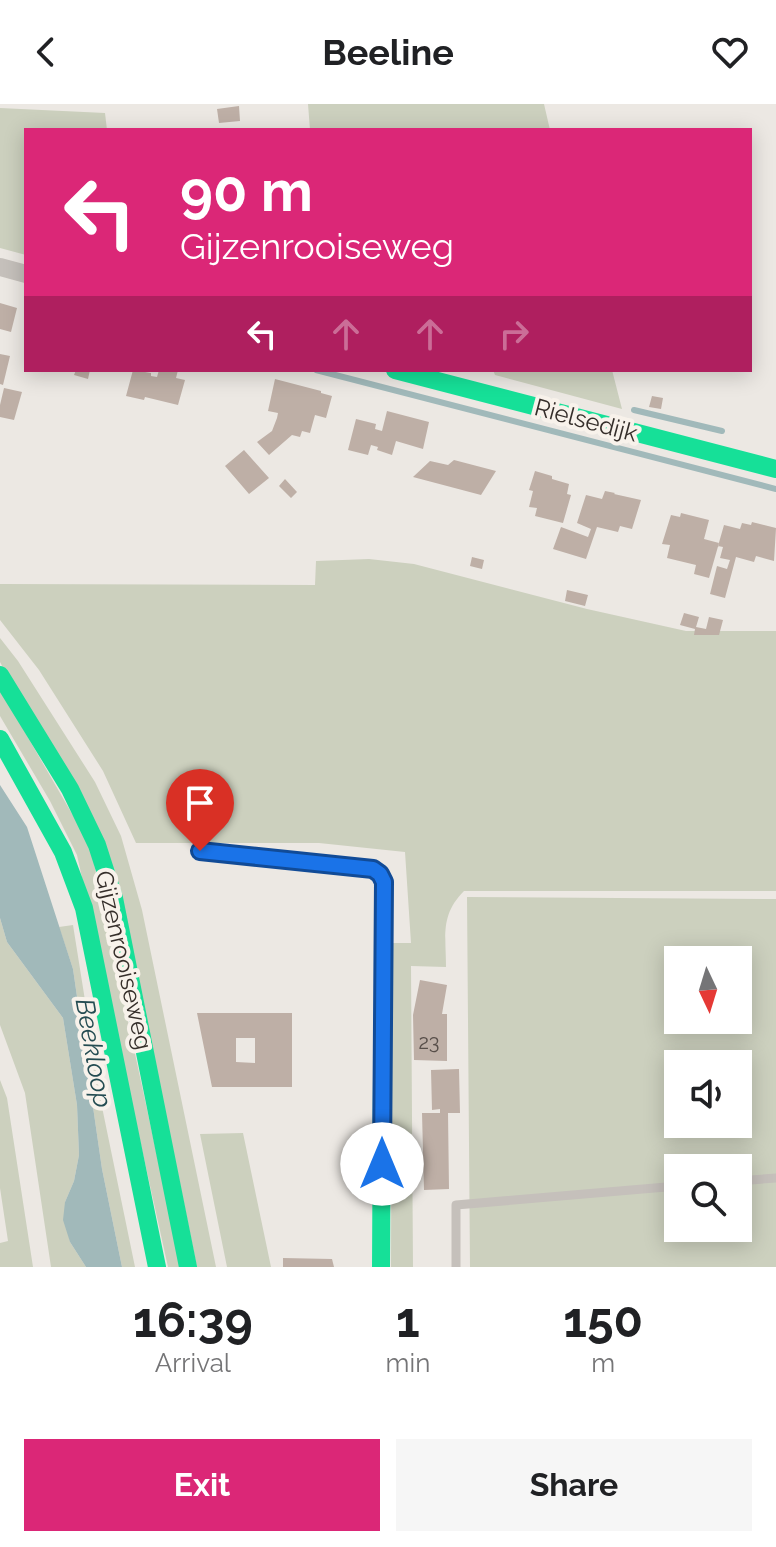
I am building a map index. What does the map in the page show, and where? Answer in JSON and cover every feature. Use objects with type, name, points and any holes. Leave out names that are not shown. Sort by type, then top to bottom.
[{"type":"main road","name":"Rielsedijk","points":[[403,372],[776,469]]},
{"type":"main road","name":"Gijzenrooiseweg","points":[[0,675],[70,789],[97,845],[114,898],[188,1267]]},
{"type":"main road","name":"Gijzenrooiseweg","points":[[0,739],[63,852],[84,908],[157,1267]]},
{"type":"main road","points":[[381,1267],[382,1078]]},
{"type":"street","points":[[0,267],[24,273]]},
{"type":"lane","points":[[200,851],[373,869],[380,874],[384,882],[382,1078]]},
{"type":"lane","points":[[752,1180],[776,1178]]},
{"type":"lane","points":[[456,1267],[456,1205],[664,1187]]},
{"type":"green space","points":[[308,104],[544,104],[550,128],[310,128]]},
{"type":"green space","points":[[0,108],[105,113],[107,128],[24,128],[24,254],[0,248]]},
{"type":"green space","points":[[494,372],[613,372],[622,409],[495,375]]},
{"type":"green space","points":[[369,559],[414,564],[686,631],[776,631],[776,891],[464,891],[448,917],[446,967],[411,966],[413,1267],[391,1267],[392,943],[411,943],[405,852],[319,843],[136,843],[103,771],[39,670],[0,620],[0,584],[315,585],[316,561]]},
{"type":"green space","points":[[0,638],[95,782],[121,836],[142,910],[216,1267],[197,1267],[119,887],[0,662]]},
{"type":"green space","points":[[0,689],[90,845],[181,1267],[168,1267],[77,855],[50,801],[0,716]]},
{"type":"green space","points":[[467,897],[776,899],[776,1267],[470,1267]]},
{"type":"green space","points":[[0,918],[7,942],[63,1018],[77,1105],[79,1155],[74,1181],[65,1202],[70,1242],[86,1267],[51,1267],[25,1093],[0,1025]]},
{"type":"green space","points":[[73,925],[102,1107],[135,1267],[122,1267],[102,1169],[73,969],[59,927]]},
{"type":"green space","points":[[0,1080],[7,1098],[33,1267],[0,1267],[0,1243],[8,1241],[0,1188]]},
{"type":"green space","points":[[243,1133],[271,1267],[227,1267],[200,1134]]},
{"type":"water","points":[[0,785],[27,827],[73,969],[102,1169],[122,1267],[86,1267],[70,1242],[63,1220],[79,1155],[77,1105],[63,1018],[7,942],[0,918]]},
{"type":"building","points":[[239,106],[240,121],[219,123],[217,109]]},
{"type":"building","points":[[0,303],[17,308],[11,332],[0,329]]},
{"type":"building","points":[[0,354],[10,356],[3,385],[0,384]]},
{"type":"building","points":[[75,372],[90,372],[88,379],[74,375]]},
{"type":"building","points":[[132,372],[151,373],[151,376],[157,377],[158,372],[178,372],[176,378],[185,380],[178,405],[126,396]]},
{"type":"building","points":[[275,379],[332,396],[326,418],[315,415],[310,433],[302,431],[300,437],[292,435],[269,455],[257,442],[272,431],[277,418],[278,413],[268,411]]},
{"type":"building","points":[[4,388],[22,392],[14,420],[0,417]]},
{"type":"building","points":[[652,396],[663,398],[661,409],[649,407]]},
{"type":"building","points":[[387,411],[429,422],[423,449],[396,441],[392,455],[371,445],[368,455],[348,450],[356,419],[376,424],[375,429],[382,431]]},
{"type":"building","points":[[244,450],[269,478],[249,494],[225,466]]},
{"type":"building","points":[[454,460],[496,471],[481,495],[413,477],[430,461],[448,465]]},
{"type":"building","points":[[535,471],[569,484],[567,494],[571,495],[563,523],[535,516],[537,508],[529,507],[533,491],[529,490]]},
{"type":"building","points":[[285,479],[297,492],[291,498],[279,486]]},
{"type":"building","points":[[605,491],[641,500],[632,529],[620,526],[618,532],[597,527],[586,559],[553,549],[561,527],[588,537],[591,529],[577,523],[586,495],[602,499]]},
{"type":"building","points":[[681,513],[709,520],[704,539],[719,543],[709,578],[694,574],[696,565],[667,558],[670,545],[662,544],[671,515],[680,517]]},
{"type":"building","points":[[752,522],[776,528],[774,561],[756,556],[754,562],[736,557],[725,598],[710,594],[717,566],[727,569],[730,560],[720,558],[723,547],[718,546],[724,525],[740,529],[742,523],[751,525]]},
{"type":"building","points":[[472,557],[484,560],[482,569],[470,566]]},
{"type":"building","points":[[567,590],[588,595],[585,606],[565,601]]},
{"type":"building","points":[[684,613],[699,617],[696,627],[706,629],[709,617],[723,620],[719,635],[694,635],[695,629],[680,625]]},
{"type":"building","points":[[420,980],[447,985],[442,1014],[447,1014],[447,1061],[414,1060],[413,1015]]},
{"type":"building","points":[[197,1013],[292,1013],[292,1087],[212,1087]],"holes":[[[236,1038],[255,1038],[255,1063],[236,1062]]]},
{"type":"building","points":[[459,1069],[460,1113],[448,1113],[449,1189],[424,1190],[422,1113],[440,1113],[440,1109],[432,1110],[431,1070]]},
{"type":"building","points":[[283,1258],[332,1259],[334,1267],[283,1267]]},
{"type":"waterway","points":[[324,372],[776,489]]},
{"type":"waterway","points":[[634,410],[722,431]]},
{"type":"traffic: fast","points":[[403,372],[776,469]]},
{"type":"traffic: fast","points":[[0,675],[70,789],[97,845],[114,898],[188,1267]]},
{"type":"traffic: fast","points":[[0,739],[63,852],[84,908],[157,1267]]},
{"type":"traffic: fast","points":[[381,1267],[382,1078]]},
{"type":"route","points":[[200,851],[373,869],[380,874],[384,882],[382,1164]]},
{"type":"water label","name":"Beekloop","points":[[94,1053]]}]
